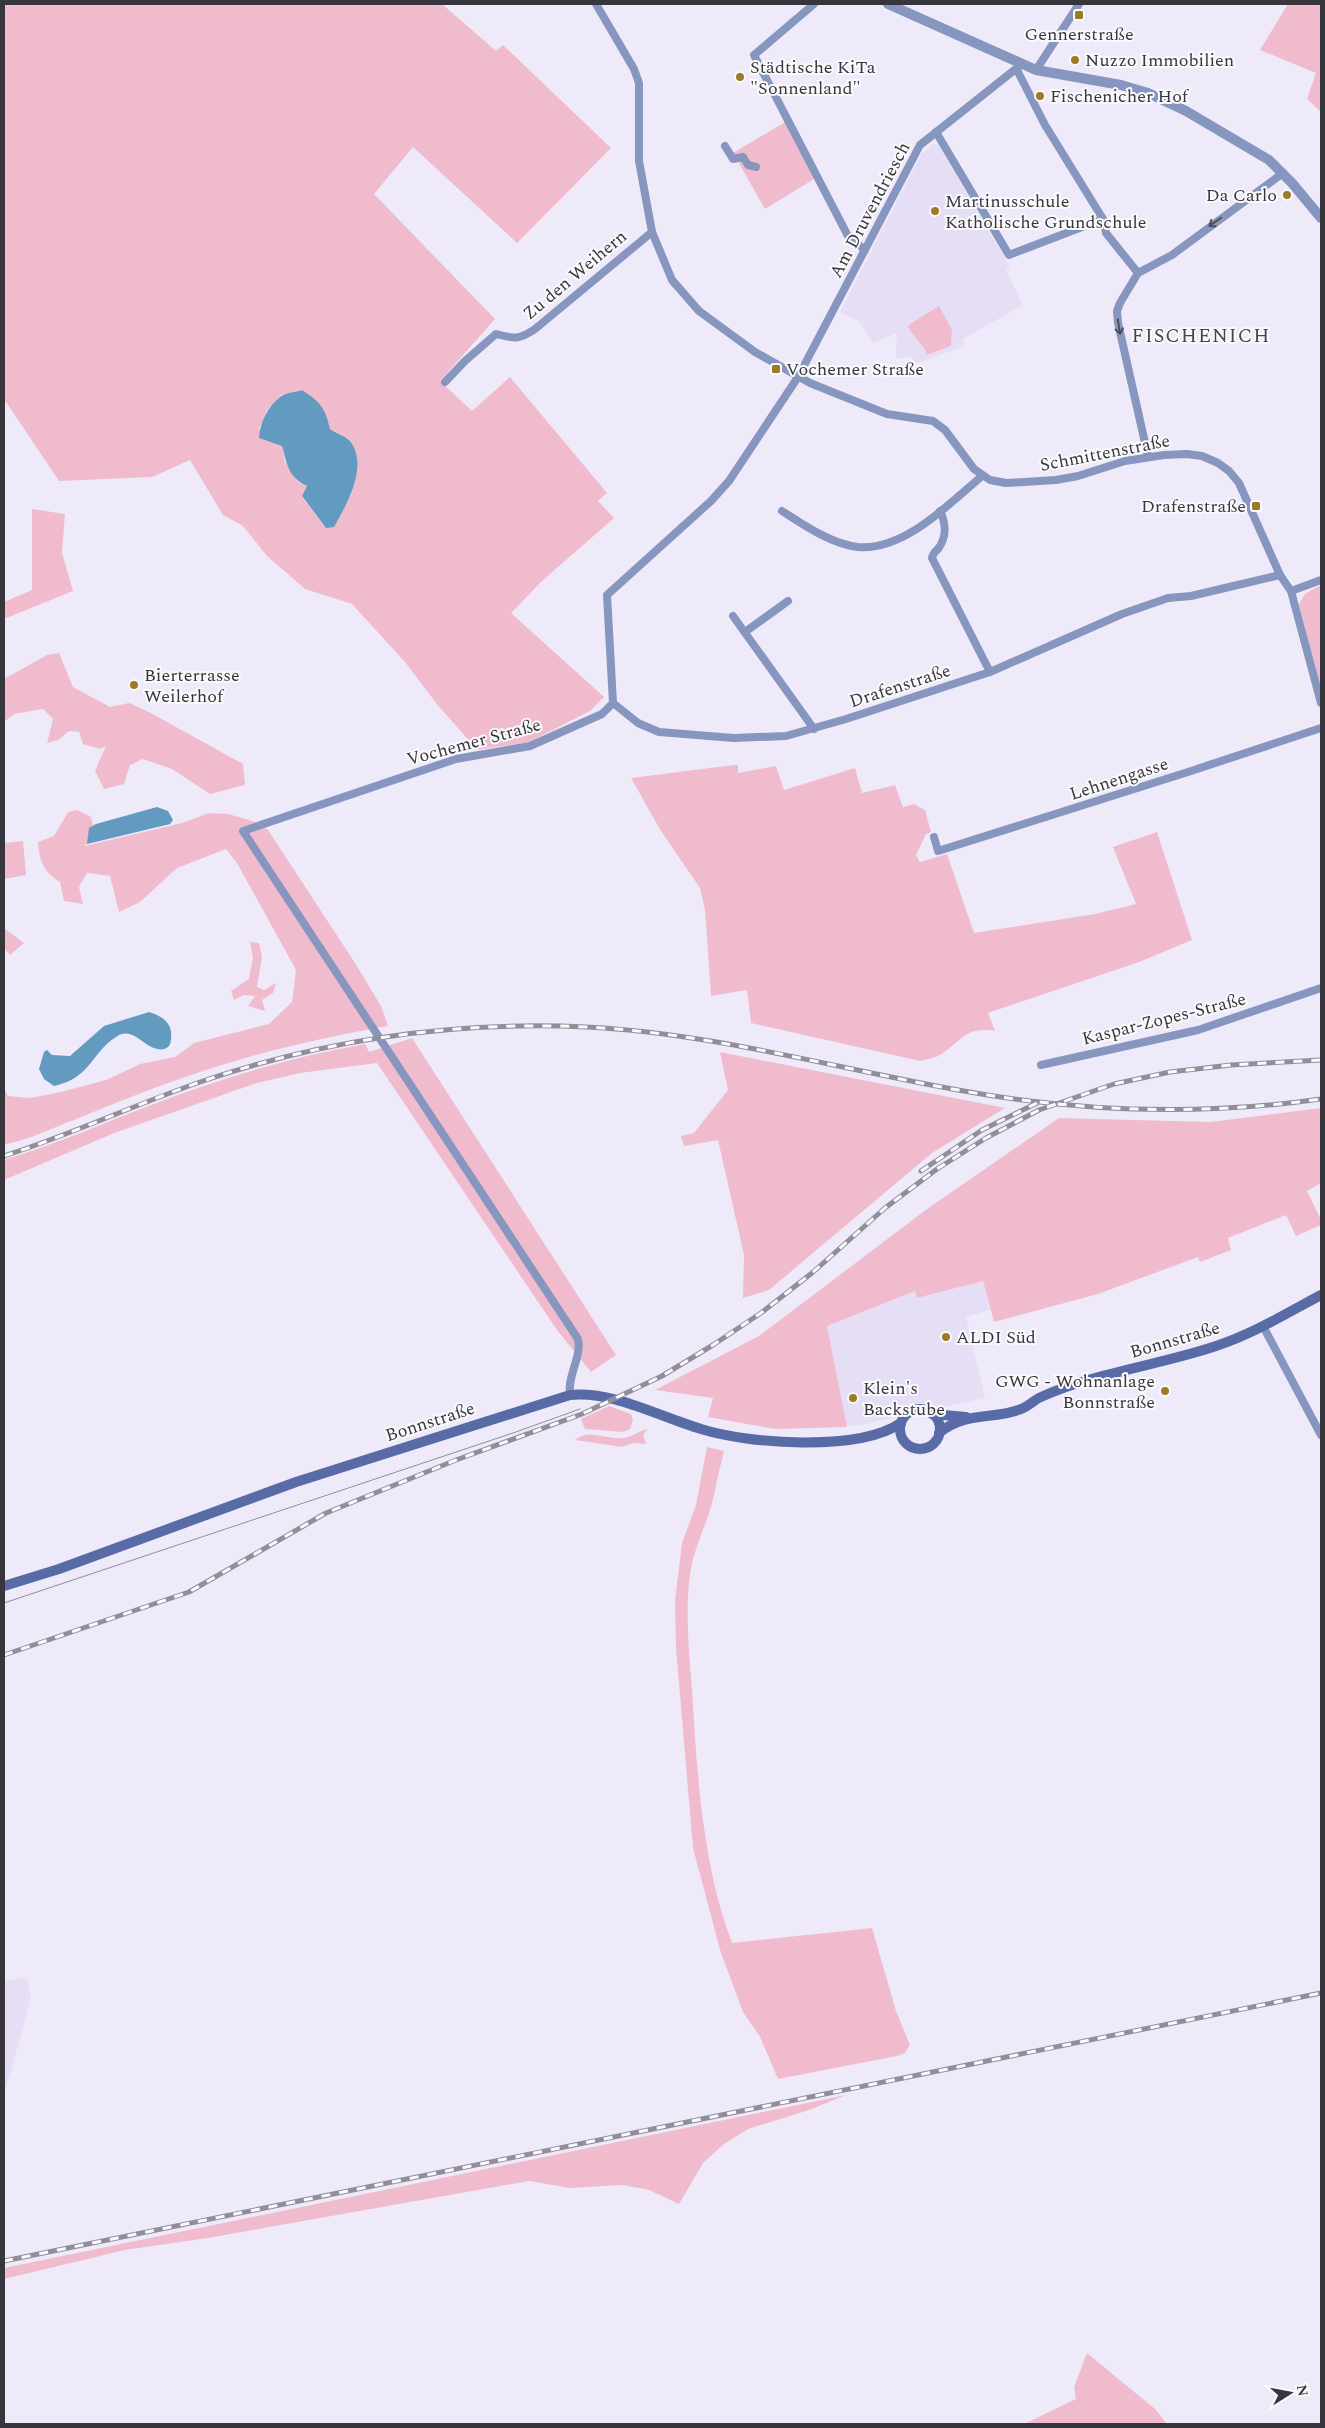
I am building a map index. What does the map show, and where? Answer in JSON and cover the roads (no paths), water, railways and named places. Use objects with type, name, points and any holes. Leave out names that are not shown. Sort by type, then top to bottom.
[{"type":"main road","name":"Bonnstraße","points":[[939,1433],[946,1427],[975,1417],[1020,1409],[1039,1397],[1214,1347],[1263,1326],[1321,1295]]},
{"type":"main road","name":"Bonnstraße","points":[[4,1586],[59,1569],[296,1482],[570,1395],[595,1394],[703,1430],[771,1441],[848,1440],[877,1434],[901,1423]]},
{"type":"main road","points":[[915,1410],[932,1414],[938,1422],[939,1433],[933,1444],[928,1447],[916,1448],[905,1442],[900,1430],[904,1417],[915,1410]]},
{"type":"main road","name":"Bonnstraße","points":[[932,1414],[975,1417]]},
{"type":"main road","name":"Bonnstraße","points":[[877,1434],[905,1442]]},
{"type":"street","points":[[596,4],[634,69],[639,83],[640,161],[652,232],[672,280],[699,312],[730,336],[798,377],[880,412],[932,421],[945,430],[982,476],[909,534],[885,545],[858,547],[830,538],[782,511]]},
{"type":"street","points":[[814,4],[754,55],[848,236],[865,250]]},
{"type":"street","points":[[888,4],[1019,67],[1121,85],[1148,93],[1222,130],[1269,160],[1283,173],[1321,218]]},
{"type":"street","points":[[1036,70],[1079,4]]},
{"type":"street","points":[[1019,67],[1045,125],[1103,219],[1106,233],[1138,273]]},
{"type":"street","name":"Am Druvendriesch","points":[[798,377],[920,145],[1019,67]]},
{"type":"street","points":[[936,132],[1009,255],[1103,219]]},
{"type":"street","points":[[725,146],[733,159],[742,157],[748,164],[756,167]]},
{"type":"street","points":[[1148,456],[1118,323],[1117,311],[1138,273],[1172,254],[1283,173]]},
{"type":"street","name":"Zu den Weihern","points":[[445,382],[496,334],[522,338],[535,329],[652,232]]},
{"type":"street","points":[[613,703],[607,595],[711,501],[729,481],[798,377]]},
{"type":"street","name":"Schmittenstraße","points":[[982,476],[1006,483],[1056,480],[1148,456],[1187,454],[1202,456],[1229,470],[1249,503],[1280,575],[1291,591],[1321,701]]},
{"type":"street","points":[[940,511],[944,520],[945,530],[943,541],[932,558],[990,672]]},
{"type":"street","name":"Drafenstraße","points":[[613,703],[638,723],[659,732],[761,738],[786,736],[814,729],[990,672],[1122,614],[1159,601],[1280,575]]},
{"type":"street","points":[[1291,591],[1321,580]]},
{"type":"street","points":[[745,632],[788,601]]},
{"type":"street","points":[[733,616],[814,729]]},
{"type":"street","name":"Vochemer Straße","points":[[570,1395],[571,1376],[579,1346],[578,1339],[243,831],[456,759],[530,746],[602,714],[613,703]]},
{"type":"street","name":"Lehnengasse","points":[[934,838],[938,850],[1116,796],[1321,728]]},
{"type":"street","name":"Kaspar-Zopes-Straße","points":[[1041,1065],[1216,1025],[1321,988]]},
{"type":"street","points":[[1263,1326],[1321,1435]]},
{"type":"water","points":[[302,390],[324,410],[330,429],[348,439],[355,451],[357,473],[354,485],[334,527],[326,528],[302,496],[307,486],[292,474],[282,446],[259,438],[263,420],[272,405],[282,396]]},
{"type":"water","points":[[157,807],[168,811],[173,820],[170,824],[87,844],[89,828],[96,824]]},
{"type":"water","points":[[149,1012],[162,1018],[168,1024],[171,1040],[168,1047],[157,1049],[135,1036],[123,1034],[108,1043],[76,1077],[54,1086],[44,1079],[39,1069],[44,1052],[47,1050],[52,1055],[70,1056],[104,1026]]},
{"type":"tram line","points":[[4,1603],[580,1409]]},
{"type":"railway","points":[[4,1156],[181,1089],[252,1066],[299,1054],[393,1036],[489,1027],[586,1027],[680,1036],[773,1052],[958,1090],[1049,1103],[1094,1107],[1140,1109],[1230,1108],[1321,1099]]},
{"type":"railway","points":[[4,1655],[189,1592],[326,1513],[456,1460],[582,1414],[662,1376],[761,1313],[812,1273],[885,1208],[937,1169],[986,1138],[1039,1110],[1114,1084],[1170,1072],[1231,1065],[1321,1060]]},
{"type":"railway","points":[[921,1171],[982,1130],[1037,1103]]},
{"type":"railway","points":[[4,2261],[1321,1993]]},
{"type":"place","name":"Gennerstraße","points":[[1079,15]]},
{"type":"place","name":"Nuzzo Immobilien","points":[[1075,60]]},
{"type":"place","name":"Städtische KiTa \"Sonnenland\"","points":[[740,77]]},
{"type":"place","name":"Fischenicher Hof","points":[[1040,96]]},
{"type":"place","name":"Da Carlo","points":[[1287,195]]},
{"type":"place","name":"Martinusschule Katholische Grundschule","points":[[935,211]]},
{"type":"place","name":"Vochemer Straße","points":[[776,369]]},
{"type":"place","name":"Drafenstraße","points":[[1256,506]]},
{"type":"place","name":"Bierterrasse Weilerhof","points":[[134,685]]},
{"type":"place","name":"ALDI Süd","points":[[946,1337]]},
{"type":"place","name":"GWG - Wohnanlage Bonnstraße","points":[[1165,1391]]},
{"type":"place","name":"Klein's Backstube","points":[[853,1398]]},
{"type":"district","name":"FISCHENICH","points":[[1201,336]]}]
